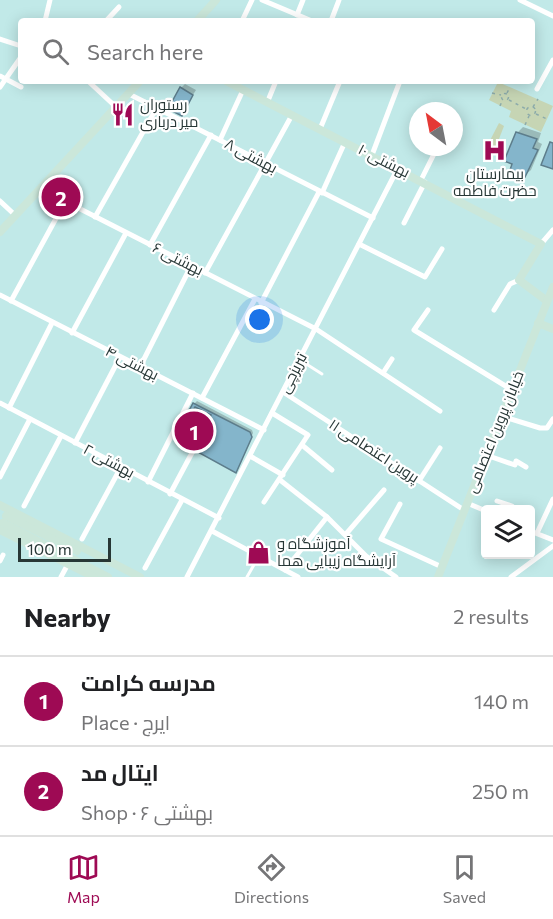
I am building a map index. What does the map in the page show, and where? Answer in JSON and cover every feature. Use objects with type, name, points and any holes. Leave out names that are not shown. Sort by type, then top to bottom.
[{"type":"street","points":[[46,18],[50,0]]},
{"type":"street","points":[[199,18],[216,0]]},
{"type":"street","points":[[243,18],[252,0]]},
{"type":"street","points":[[262,0],[276,3],[302,18]]},
{"type":"street","points":[[297,15],[303,0]]},
{"type":"street","points":[[331,18],[339,0]]},
{"type":"street","points":[[520,0],[553,16]]},
{"type":"street","points":[[109,18],[119,7]]},
{"type":"street","points":[[0,39],[18,45]]},
{"type":"street","points":[[537,89],[553,60]]},
{"type":"street","points":[[0,87],[18,61]]},
{"type":"street","points":[[0,76],[21,87]]},
{"type":"street","points":[[91,84],[116,107]]},
{"type":"street","points":[[0,232],[137,84]]},
{"type":"street","name":"بهشتی ۱۰","points":[[232,84],[398,168],[541,244]]},
{"type":"street","points":[[267,102],[275,84]]},
{"type":"street","points":[[320,129],[339,84]]},
{"type":"street","points":[[372,155],[399,84]]},
{"type":"street","points":[[220,140],[243,90]]},
{"type":"street","name":"بهشتی ۸","points":[[129,94],[373,218]]},
{"type":"street","points":[[95,217],[156,108]]},
{"type":"street","points":[[205,273],[267,165],[292,115]]},
{"type":"street","points":[[150,245],[211,135]]},
{"type":"street","points":[[202,398],[320,193],[345,142]]},
{"type":"street","points":[[404,224],[433,156]]},
{"type":"street","name":"تبریزچی","points":[[187,577],[398,168]]},
{"type":"street","name":"بهشتی ۶","points":[[41,189],[316,329],[440,411]]},
{"type":"street","points":[[0,201],[16,216]]},
{"type":"street","points":[[11,302],[65,202]]},
{"type":"street","points":[[494,310],[510,284],[519,280],[541,244],[553,230]]},
{"type":"street","points":[[72,333],[126,233]]},
{"type":"street","points":[[359,244],[425,277],[442,249]]},
{"type":"street","points":[[140,367],[191,266]]},
{"type":"street","points":[[519,280],[547,301]]},
{"type":"street","name":"خیابان پروین اعتصامی","points":[[438,577],[553,287]]},
{"type":"street","name":"بهشتی ۴","points":[[0,295],[264,430]]},
{"type":"street","points":[[428,310],[414,330],[512,390]]},
{"type":"street","points":[[9,408],[52,322]]},
{"type":"street","points":[[538,323],[553,329]]},
{"type":"street","points":[[75,443],[120,357]]},
{"type":"street","points":[[383,373],[392,359]]},
{"type":"street","name":"پروین اعتصامی ۱۱","points":[[283,392],[419,481],[465,507],[481,510]]},
{"type":"street","points":[[148,482],[193,393]]},
{"type":"street","name":"بهشتی ۲","points":[[1,405],[219,518]]},
{"type":"street","points":[[264,502],[282,478],[308,435],[272,413]]},
{"type":"street","points":[[501,416],[540,428],[548,428],[553,419]]},
{"type":"street","points":[[0,477],[30,419]]},
{"type":"street","points":[[24,506],[61,436]]},
{"type":"street","points":[[302,445],[332,470]]},
{"type":"street","points":[[419,481],[440,448]]},
{"type":"street","points":[[170,494],[193,451]]},
{"type":"street","points":[[486,455],[515,465],[516,461],[526,467]]},
{"type":"street","points":[[250,456],[282,478],[346,534],[366,556],[396,577]]},
{"type":"street","points":[[82,538],[121,467]]},
{"type":"street","points":[[346,534],[384,490]]},
{"type":"street","points":[[535,530],[553,499]]},
{"type":"street","points":[[145,568],[182,500]]},
{"type":"street","points":[[497,501],[509,505]]},
{"type":"street","points":[[400,504],[381,539],[442,567]]},
{"type":"street","points":[[0,505],[4,522],[68,564],[94,577]]},
{"type":"street","points":[[285,570],[327,518]]},
{"type":"street","points":[[4,522],[108,577]]},
{"type":"street","points":[[4,522],[128,577]]},
{"type":"street","points":[[4,522],[140,577]]},
{"type":"street","points":[[212,531],[298,577]]},
{"type":"street","points":[[535,532],[553,540]]},
{"type":"street","points":[[511,577],[553,546]]},
{"type":"street","points":[[61,577],[68,564]]},
{"type":"street","points":[[379,577],[383,569]]},
{"type":"lane","points":[[300,360],[322,374]]},
{"type":"lane","points":[[246,577],[259,556]]},
{"type":"path","points":[[508,99],[507,94],[510,87]]},
{"type":"path","points":[[492,93],[501,96],[507,94]]},
{"type":"path","points":[[500,106],[501,96]]},
{"type":"path","points":[[502,100],[508,99],[527,110],[530,116]]},
{"type":"path","points":[[527,110],[533,108],[538,99]]},
{"type":"path","points":[[533,108],[535,113],[548,119]]},
{"type":"path","points":[[525,125],[530,116],[535,113]]},
{"type":"green space","points":[[497,84],[503,84],[553,106],[541,132],[509,117],[511,111],[489,100]]},
{"type":"green space","points":[[499,123],[504,126],[492,157],[484,152]]},
{"type":"building","points":[[180,87],[193,95],[182,116],[168,109]]},
{"type":"building","points":[[516,132],[537,139],[533,148],[538,150],[525,177],[510,170],[512,164],[504,161]]},
{"type":"building","points":[[550,142],[553,143],[553,169],[541,165]]},
{"type":"building","points":[[193,403],[250,432],[252,437],[236,473],[174,439]]},
{"type":"building","points":[[195,407],[211,415],[208,419],[211,421],[201,442],[196,442],[194,448],[177,439]]},
{"type":"place","name":"رستوران میر درباری","points":[[122,114]]},
{"type":"place","name":"بیمارستان حضرت فاطمه","points":[[495,150]]},
{"type":"place","name":"ایتال مد","points":[[61,197]]},
{"type":"place","name":"مدرسه کرامت","points":[[194,431]]},
{"type":"place","name":"آموزشگاه و آرایشگاه زیبایی هما","points":[[259,553]]}]
